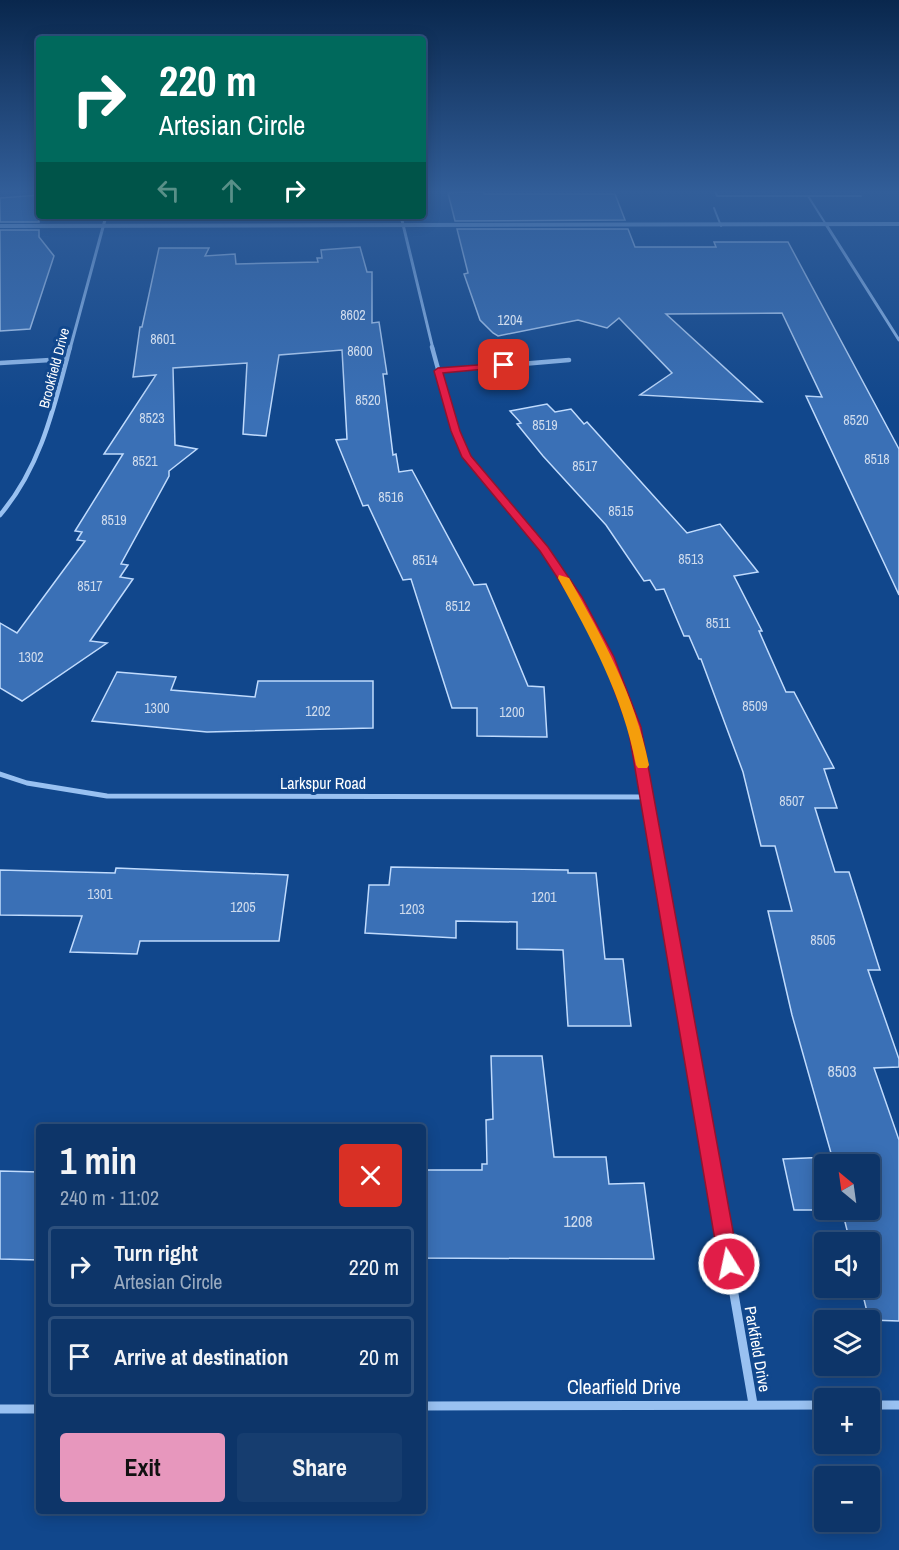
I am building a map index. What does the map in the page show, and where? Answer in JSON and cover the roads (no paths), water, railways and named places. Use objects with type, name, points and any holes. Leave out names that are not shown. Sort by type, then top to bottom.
[{"type":"street","name":"Brookfield Drive","points":[[0,515],[16,496],[47,434],[94,263]]},
{"type":"street","name":"Parkfield Drive","points":[[412,263],[438,371],[456,431],[467,457],[544,549],[576,597],[608,657],[635,727],[753,1404]]},
{"type":"street","points":[[851,263],[899,340]]},
{"type":"street","points":[[0,363],[67,359]]},
{"type":"street","points":[[438,371],[569,360]]},
{"type":"street","name":"Larkspur Road","points":[[0,774],[27,783],[106,796],[649,797]]},
{"type":"street","name":"Clearfield Drive","points":[[426,1406],[814,1405]]},
{"type":"street","points":[[880,1405],[899,1405]]},
{"type":"street","points":[[0,1410],[36,1409]]}]
